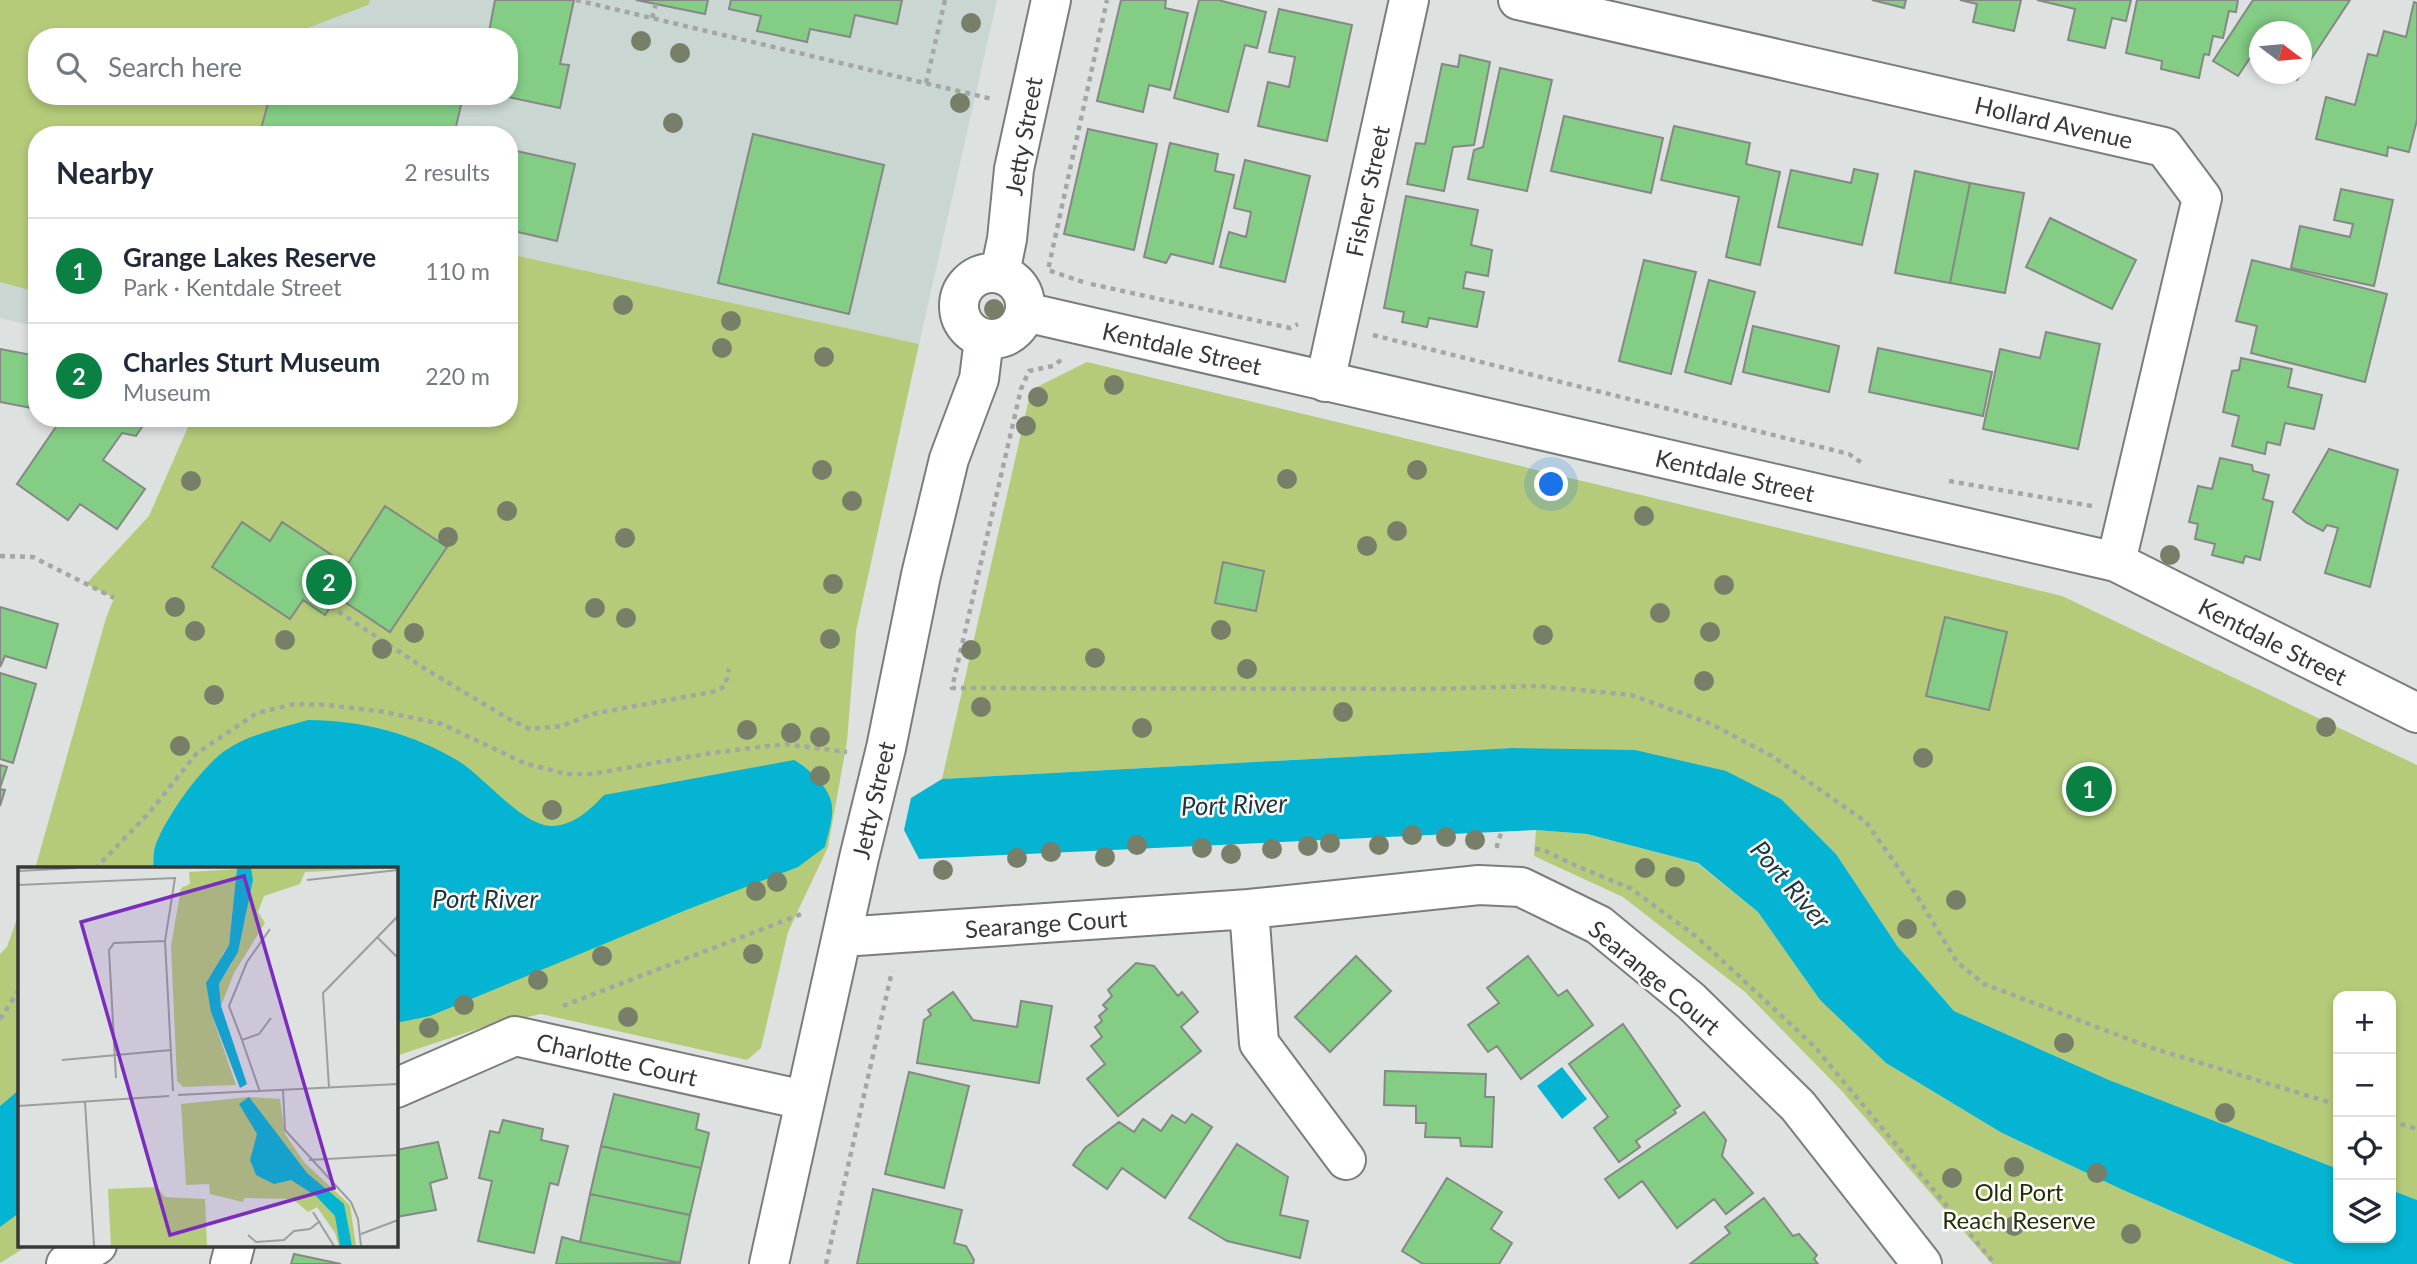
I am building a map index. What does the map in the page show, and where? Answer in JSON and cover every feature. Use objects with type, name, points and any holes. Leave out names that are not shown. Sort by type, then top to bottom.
[{"type":"street","name":"Jetty Street","points":[[1000,273],[1007,240],[1014,169],[1051,0]]},
{"type":"street","name":"Fisher Street","points":[[1325,382],[1409,0]]},
{"type":"street","name":"Hollard Avenue","points":[[1518,0],[2164,147],[2202,198],[2116,562]]},
{"type":"street","points":[[1000,273],[1017,284],[1026,302],[1025,312],[1022,323],[1006,337],[984,339],[973,334],[960,316],[958,304],[961,293],[977,276],[1000,273]]},
{"type":"street","name":"Kentdale Street","points":[[1025,312],[2116,562],[2417,713]]},
{"type":"street","name":"Jetty Street","points":[[769,1264],[948,459],[979,379],[984,339]]},
{"type":"street","name":"Searange Court","points":[[842,937],[1249,909],[1479,886],[1521,887],[1600,925],[1691,1001],[1798,1106],[1922,1264]]},
{"type":"street","points":[[1249,909],[1259,1043],[1346,1160]]},
{"type":"street","name":"Charlotte Court","points":[[397,1087],[515,1036],[804,1100]]},
{"type":"street","points":[[66,1264],[95,1246]]},
{"type":"street","points":[[230,1264],[235,1246]]},
{"type":"path","points":[[576,0],[1027,107]]},
{"type":"path","points":[[926,83],[945,0]]},
{"type":"path","points":[[1080,282],[1048,270],[1107,0]]},
{"type":"path","points":[[652,18],[656,4]]},
{"type":"path","points":[[1070,352],[1053,366],[1028,371],[1021,389],[952,688],[1429,689],[1539,686],[1630,695],[1709,723],[1772,756],[1866,822],[1911,886],[1958,962],[1984,984],[2152,1048],[2333,1103]]},
{"type":"path","points":[[0,556],[33,557],[114,598]]},
{"type":"path","points":[[330,607],[427,670],[530,729],[562,726],[592,714],[717,691],[726,685],[729,669]]},
{"type":"path","points":[[97,867],[149,813],[197,753],[257,713],[294,704],[374,710],[442,724],[524,763],[566,774],[592,774],[711,753],[785,744],[854,752]]},
{"type":"path","points":[[553,1010],[804,913]]},
{"type":"path","points":[[826,1264],[901,933]]},
{"type":"path","points":[[0,1019],[18,992]]},
{"type":"path","points":[[2396,1123],[2417,1129]]},
{"type":"shaded area","points":[[0,0],[997,0],[919,344],[518,256],[518,126],[28,126],[28,325],[0,318]]},
{"type":"green space","points":[[0,0],[370,0],[368,5],[308,28],[28,28],[28,105],[267,105],[261,126],[28,126],[28,290],[0,282]]},
{"type":"green space","points":[[518,256],[919,344],[856,631],[847,741],[828,847],[788,932],[761,1048],[747,1060],[541,1014],[486,1026],[397,1056],[397,867],[36,867],[114,598],[86,584],[149,516],[188,427],[518,427]]},
{"type":"green space","points":[[1087,362],[2062,596],[2417,765],[2417,1200],[2396,1192],[2396,991],[2333,991],[2333,1167],[2109,1080],[1954,1011],[1898,947],[1836,854],[1781,800],[1512,748],[942,779],[1031,390]]},
{"type":"green space","name":"Old Port Reach Reserve","points":[[1536,830],[1587,834],[1697,863],[1758,912],[1820,1000],[1886,1063],[2002,1133],[2123,1190],[2294,1264],[1992,1264],[1841,1090],[1745,992],[1623,897],[1534,856]]},
{"type":"green space","points":[[18,916],[18,1246],[27,1246],[0,1263],[0,954],[7,947]]},
{"type":"water","name":"Port River","points":[[308,720],[368,726],[406,736],[460,762],[516,810],[540,824],[551,826],[574,820],[604,795],[794,760],[811,772],[829,795],[832,807],[831,824],[825,847],[798,867],[686,910],[430,1016],[397,1023],[397,867],[153,867],[155,847],[160,835],[195,780],[226,750],[266,732]]},
{"type":"water","name":"Port River","points":[[1512,748],[1635,750],[1726,771],[1781,799],[1836,854],[1898,947],[1954,1011],[2109,1080],[2333,1167],[2333,1243],[2396,1243],[2396,1192],[2417,1200],[2417,1264],[2294,1264],[2123,1190],[2002,1133],[1886,1063],[1820,1000],[1758,912],[1698,863],[1587,834],[1536,830],[919,859],[904,830],[911,798],[942,779]]},
{"type":"water","points":[[1562,1067],[1587,1099],[1562,1119],[1537,1086]]},
{"type":"water","points":[[18,1091],[18,1214],[0,1227],[0,1106]]},
{"type":"building","points":[[495,0],[574,0],[560,64],[569,65],[560,108],[518,99],[518,28],[490,28]]},
{"type":"building","points":[[636,0],[708,0],[705,14]]},
{"type":"building","points":[[731,0],[902,0],[897,24],[855,15],[850,37],[810,29],[807,42],[757,31],[761,16],[729,9]]},
{"type":"building","points":[[1121,0],[1166,0],[1165,8],[1188,13],[1170,90],[1149,85],[1143,112],[1097,101]]},
{"type":"building","points":[[1199,0],[1218,0],[1266,12],[1257,48],[1245,45],[1228,112],[1174,98]]},
{"type":"building","points":[[1872,0],[1906,0],[1904,8]]},
{"type":"building","points":[[1960,0],[2021,0],[2014,31],[1973,22],[1977,4]]},
{"type":"building","points":[[2037,0],[2131,0],[2126,21],[2112,18],[2105,48],[2068,40],[2075,9]]},
{"type":"building","points":[[2137,0],[2238,0],[2236,12],[2229,11],[2223,38],[2213,36],[2209,55],[2204,54],[2199,78],[2161,69],[2162,61],[2126,53]]},
{"type":"building","points":[[2253,0],[2350,0],[2312,58],[2312,21],[2249,21],[2249,60],[2238,76],[2213,61]]},
{"type":"building","points":[[2414,2],[2417,3],[2417,120],[2409,152],[2388,147],[2387,156],[2316,139],[2326,97],[2355,105],[2368,54],[2377,56],[2384,31],[2406,37]]},
{"type":"building","points":[[1279,9],[1352,25],[1327,141],[1258,126],[1268,82],[1289,87],[1295,57],[1269,52]]},
{"type":"building","points":[[1460,55],[1490,62],[1474,145],[1453,147],[1444,191],[1407,184],[1416,143],[1425,144],[1442,64],[1458,67]]},
{"type":"building","points":[[1500,68],[1552,80],[1527,191],[1468,179],[1474,150],[1483,147]]},
{"type":"building","points":[[268,105],[461,105],[456,126],[262,126]]},
{"type":"building","points":[[1564,116],[1663,138],[1651,193],[1551,171]]},
{"type":"building","points":[[1674,126],[1750,143],[1746,164],[1780,172],[1760,265],[1726,257],[1739,197],[1661,180]]},
{"type":"building","points":[[1088,129],[1157,144],[1134,250],[1064,234]]},
{"type":"building","points":[[753,134],[884,165],[849,314],[718,283]]},
{"type":"building","points":[[1170,143],[1218,154],[1215,171],[1234,175],[1213,264],[1171,254],[1166,263],[1144,257]]},
{"type":"building","points":[[518,151],[575,164],[557,241],[518,232]]},
{"type":"building","points":[[1245,160],[1310,176],[1285,282],[1220,267],[1229,232],[1246,237],[1251,212],[1234,208]]},
{"type":"building","points":[[1854,169],[1878,174],[1862,245],[1778,227],[1791,170],[1851,183]]},
{"type":"building","points":[[1915,171],[1970,183],[1950,283],[1895,273]]},
{"type":"building","points":[[1970,183],[2024,193],[2005,293],[1950,283]]},
{"type":"building","points":[[2341,189],[2393,200],[2374,286],[2291,268],[2300,226],[2350,237],[2353,224],[2334,220]]},
{"type":"building","points":[[1406,196],[1478,210],[1471,245],[1492,250],[1488,276],[1466,272],[1463,288],[1484,292],[1477,327],[1429,318],[1427,327],[1402,322],[1404,312],[1384,308]]},
{"type":"building","points":[[2050,218],[2136,260],[2112,309],[2026,267]]},
{"type":"building","points":[[1644,260],[1696,272],[1671,374],[1619,361]]},
{"type":"building","points":[[2252,260],[2387,294],[2365,382],[2251,353],[2257,326],[2236,321]]},
{"type":"building","points":[[1709,280],[1755,292],[1731,384],[1685,372]]},
{"type":"building","points":[[1753,326],[1839,346],[1829,392],[1743,372]]},
{"type":"building","points":[[2046,332],[2100,344],[2078,449],[1983,429],[2000,349],[2040,358]]},
{"type":"building","points":[[1878,348],[1992,372],[1983,416],[1869,392]]},
{"type":"building","points":[[0,349],[28,354],[28,407],[0,402]]},
{"type":"building","points":[[2241,358],[2292,369],[2288,387],[2322,395],[2314,429],[2285,423],[2280,445],[2267,442],[2265,454],[2232,446],[2239,416],[2223,412],[2232,371],[2239,370]]},
{"type":"building","points":[[56,427],[142,427],[136,436],[122,433],[103,460],[145,489],[117,529],[80,504],[68,520],[17,484]]},
{"type":"building","points":[[2329,449],[2398,470],[2370,587],[2325,573],[2338,528],[2327,525],[2323,531],[2293,512]]},
{"type":"building","points":[[2220,458],[2252,465],[2253,471],[2269,475],[2263,499],[2273,502],[2260,560],[2245,556],[2243,563],[2212,555],[2215,544],[2195,539],[2198,524],[2189,522],[2198,486],[2212,489]]},
{"type":"building","points":[[385,506],[447,547],[390,632],[337,597],[325,615],[303,600],[290,619],[212,567],[242,522],[270,541],[282,522],[347,565]]},
{"type":"building","points":[[1223,562],[1264,571],[1256,611],[1215,603]]},
{"type":"building","points":[[0,607],[58,624],[46,668],[5,656],[0,667]]},
{"type":"building","points":[[1945,617],[2007,632],[1989,710],[1926,696]]},
{"type":"building","points":[[0,673],[36,684],[13,763],[0,759]]},
{"type":"building","points":[[0,765],[7,767],[0,788]]},
{"type":"building","points":[[0,789],[5,790],[0,806]]},
{"type":"building","points":[[1356,956],[1391,991],[1330,1052],[1295,1017]]},
{"type":"building","points":[[1528,956],[1558,996],[1567,990],[1593,1025],[1521,1079],[1497,1046],[1488,1052],[1468,1025],[1499,1003],[1487,988]]},
{"type":"building","points":[[1136,963],[1154,966],[1178,996],[1182,992],[1198,1012],[1181,1027],[1201,1051],[1118,1116],[1087,1079],[1105,1064],[1091,1046],[1102,1037],[1095,1027],[1102,1021],[1099,1016],[1107,1009],[1103,1005],[1112,996],[1108,990]]},
{"type":"building","points":[[953,992],[973,1020],[1017,1027],[1021,1001],[1052,1006],[1039,1083],[917,1063],[924,1020],[931,1015],[928,1010]]},
{"type":"building","points":[[1623,1024],[1680,1106],[1674,1110],[1676,1113],[1636,1141],[1640,1147],[1619,1162],[1594,1128],[1608,1117],[1569,1064]]},
{"type":"building","points":[[1385,1071],[1486,1074],[1485,1097],[1494,1097],[1492,1147],[1461,1146],[1460,1138],[1425,1137],[1426,1123],[1416,1123],[1416,1106],[1384,1105]]},
{"type":"building","points":[[909,1072],[969,1086],[944,1188],[885,1174]]},
{"type":"building","points":[[614,1094],[699,1114],[696,1129],[709,1133],[701,1168],[601,1146]]},
{"type":"building","points":[[1704,1112],[1726,1140],[1722,1156],[1753,1193],[1726,1214],[1714,1199],[1677,1228],[1642,1181],[1619,1198],[1605,1179]]},
{"type":"building","points":[[1192,1114],[1212,1127],[1165,1198],[1122,1168],[1107,1189],[1073,1165],[1085,1148],[1119,1122],[1134,1132],[1143,1119],[1161,1131],[1172,1115],[1185,1123]]},
{"type":"building","points":[[503,1120],[543,1129],[541,1140],[568,1146],[558,1185],[550,1183],[534,1253],[478,1241],[492,1181],[479,1178],[490,1131],[499,1133]]},
{"type":"building","points":[[438,1142],[447,1178],[430,1183],[436,1210],[397,1217],[397,1150]]},
{"type":"building","points":[[1237,1144],[1288,1177],[1280,1215],[1308,1221],[1300,1258],[1227,1241],[1189,1218]]},
{"type":"building","points":[[601,1146],[701,1168],[690,1215],[590,1194]]},
{"type":"building","points":[[1447,1178],[1502,1212],[1491,1229],[1512,1243],[1499,1264],[1423,1264],[1402,1251]]},
{"type":"building","points":[[873,1189],[962,1210],[954,1243],[966,1246],[974,1260],[973,1264],[857,1264]]},
{"type":"building","points":[[590,1194],[690,1215],[680,1263],[580,1242]]},
{"type":"building","points":[[1764,1198],[1793,1236],[1799,1234],[1817,1255],[1814,1259],[1818,1264],[1690,1264],[1730,1233],[1725,1227]]},
{"type":"building","points":[[562,1237],[580,1242],[680,1263],[556,1264]]},
{"type":"building","points":[[294,1254],[341,1264],[291,1264]]},
{"type":"place","name":"Charles Sturt Museum","points":[[329,582]]},
{"type":"place","name":"Grange Lakes Reserve","points":[[2089,789]]}]
